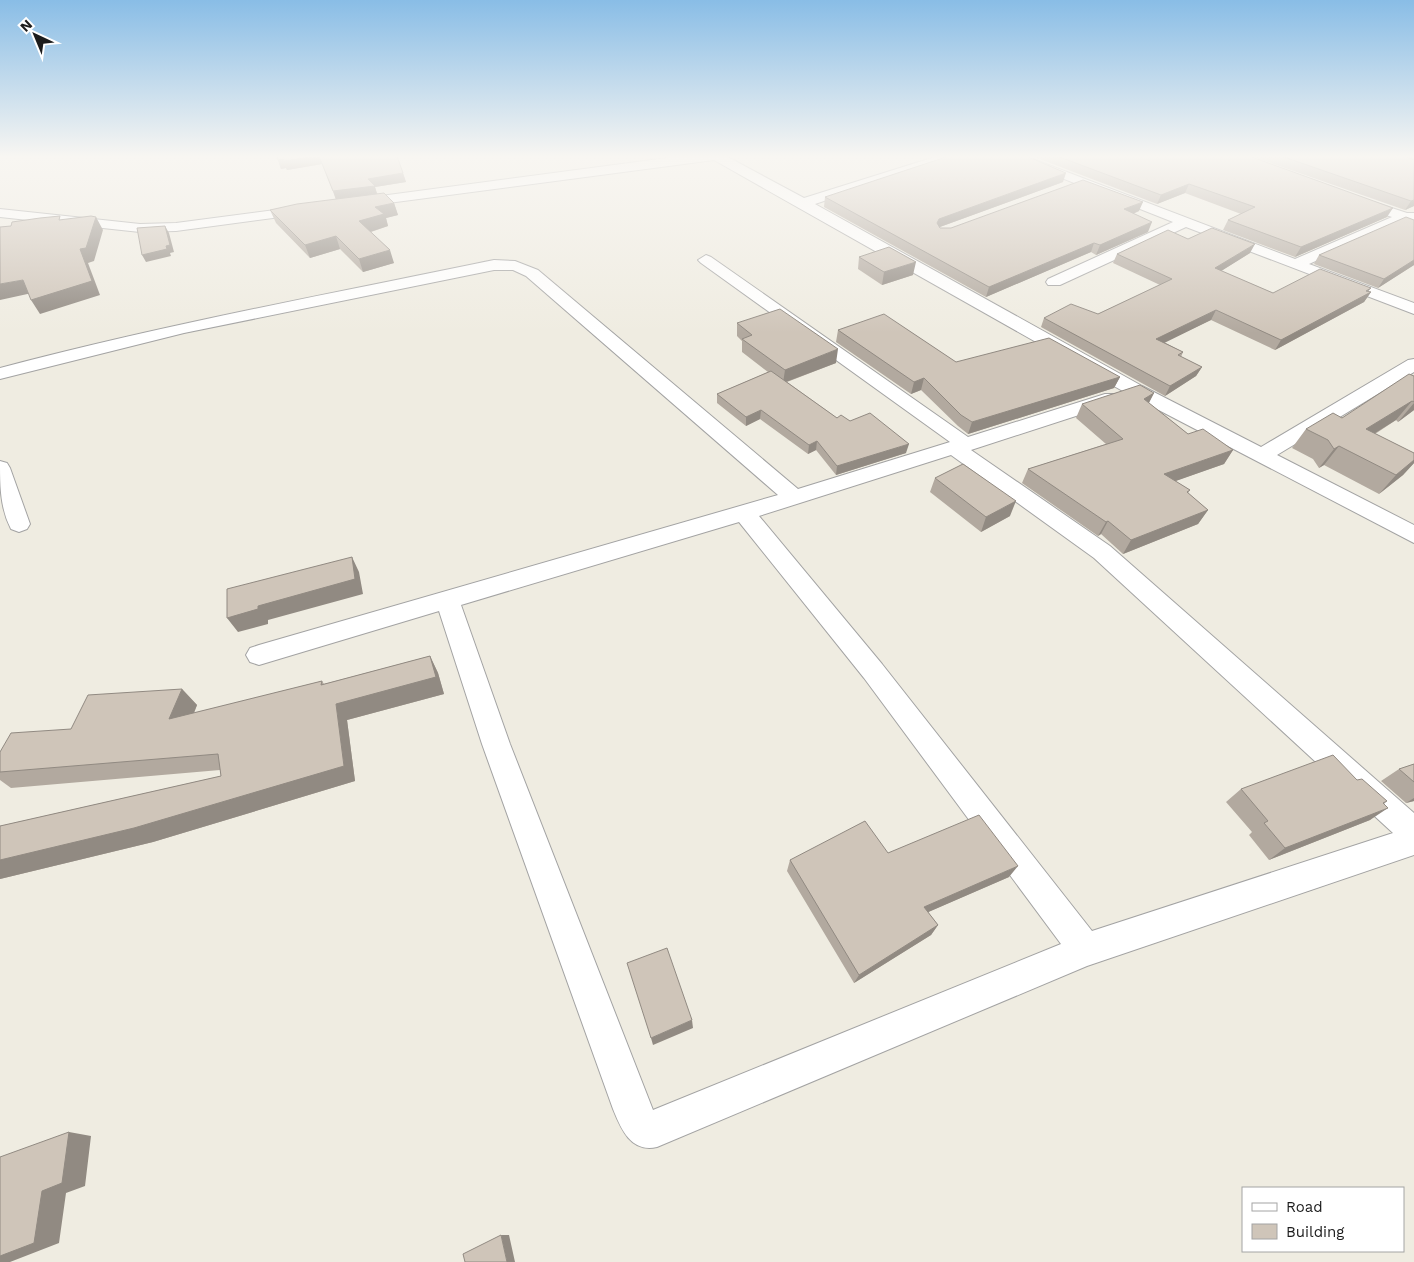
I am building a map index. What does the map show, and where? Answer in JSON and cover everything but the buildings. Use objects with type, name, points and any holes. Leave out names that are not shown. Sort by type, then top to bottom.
[{"type":"street","points":[[18,215],[140,228],[176,227],[270,215]]},
{"type":"street","points":[[824,215],[1135,390],[1414,535]]},
{"type":"street","points":[[1166,215],[1298,263],[1414,309]]},
{"type":"street","points":[[1298,263],[1390,222],[1410,216]]},
{"type":"street","points":[[1054,282],[1185,222]]},
{"type":"street","points":[[706,260],[1102,552],[1414,833]]},
{"type":"street","points":[[0,374],[133,338],[494,266],[515,266],[532,273],[794,498]]},
{"type":"street","points":[[1263,455],[1414,364]]},
{"type":"street","points":[[259,655],[794,498],[1135,390]]},
{"type":"street","points":[[0,468],[19,524]]},
{"type":"street","points":[[744,513],[873,671],[1086,950]]},
{"type":"street","points":[[448,601],[496,744],[632,1109],[639,1123],[648,1130],[657,1128],[1086,950],[1414,841]]}]
